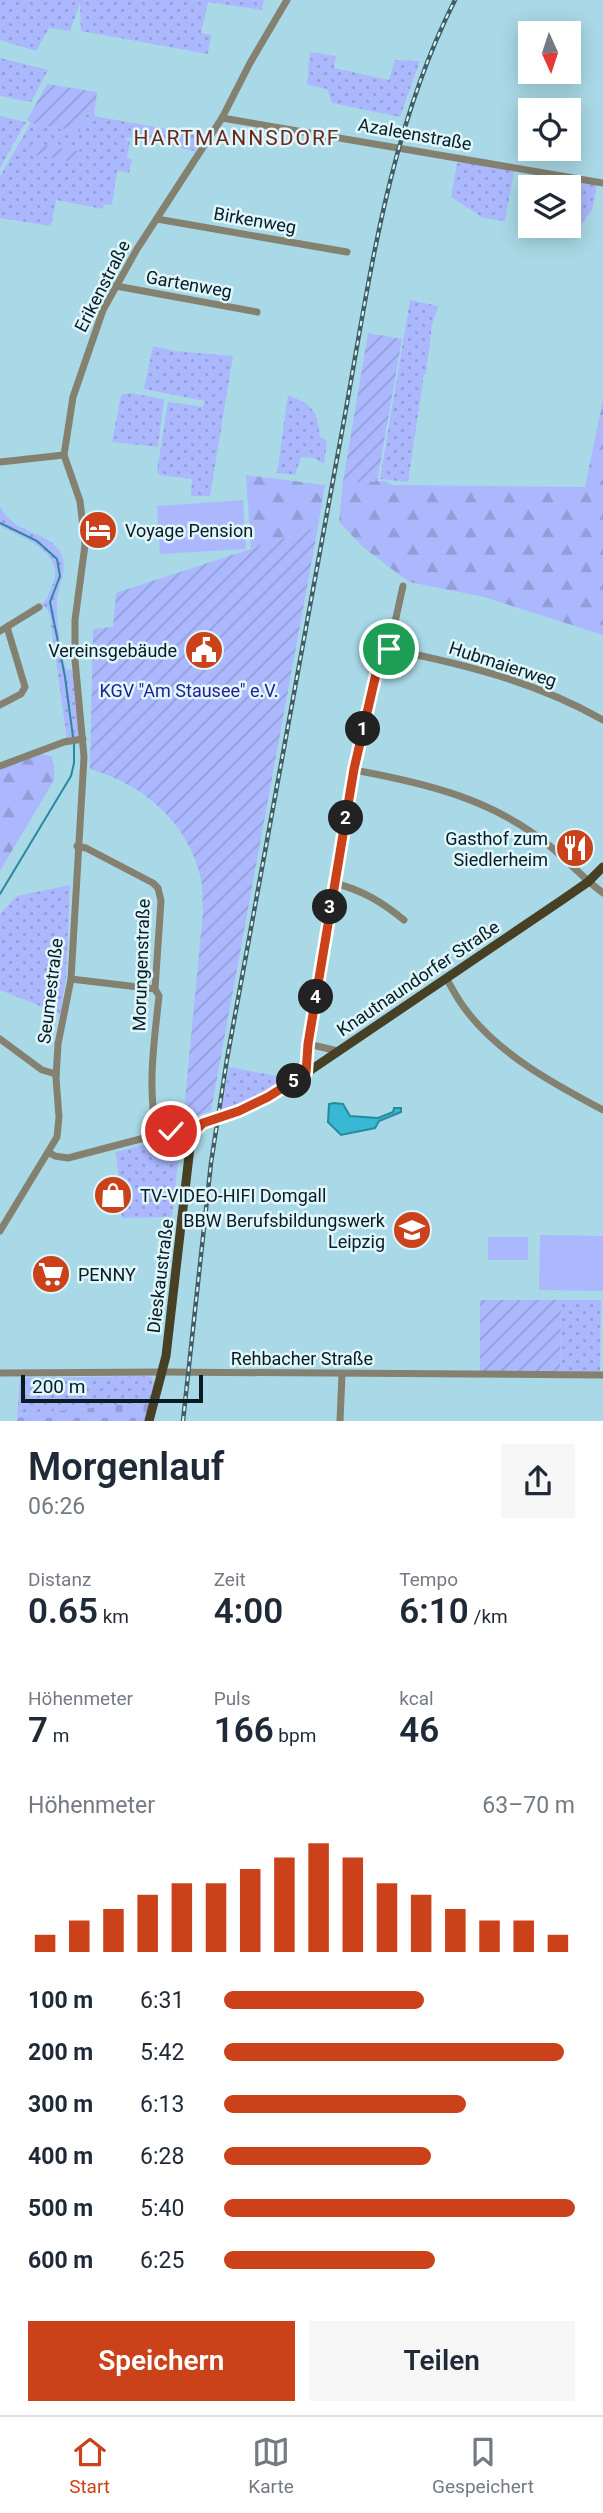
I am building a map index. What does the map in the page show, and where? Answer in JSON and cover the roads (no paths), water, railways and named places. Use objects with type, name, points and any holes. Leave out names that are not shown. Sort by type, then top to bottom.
[{"type":"main road","name":"Knautnaundorfer Straße","points":[[193,1133],[203,1123],[239,1111],[268,1097],[306,1073],[588,882],[603,867]]},
{"type":"main road","name":"Dieskaustraße","points":[[149,1421],[163,1372],[193,1133]]},
{"type":"street","name":"Erikenstraße","points":[[75,660],[76,611],[85,545],[80,501],[64,455],[77,384],[103,310],[116,286],[222,118],[286,0]]},
{"type":"street","name":"Azaleenstraße","points":[[222,118],[603,183]]},
{"type":"street","name":"Birkenweg","points":[[158,219],[347,252]]},
{"type":"street","name":"Gartenweg","points":[[116,286],[257,312]]},
{"type":"street","points":[[0,462],[64,455]]},
{"type":"street","points":[[306,1073],[308,1044],[354,769],[382,648],[389,649],[404,586]]},
{"type":"street","points":[[0,705],[21,694],[26,687],[4,629],[39,607]]},
{"type":"street","name":"Hubmaierweg","points":[[389,649],[498,675],[603,720]]},
{"type":"street","name":"Seumestraße","points":[[0,1231],[3,1218],[57,1137],[58,1044],[71,979],[77,846],[84,776],[76,740],[75,660]]},
{"type":"street","points":[[0,766],[76,740]]},
{"type":"street","points":[[354,769],[436,786],[504,815],[551,847],[603,893]]},
{"type":"street","name":"Morungenstraße","points":[[77,846],[86,848],[158,888],[160,901],[155,989],[159,996],[151,1075],[157,1135]]},
{"type":"street","points":[[334,883],[356,888],[372,896],[404,920]]},
{"type":"street","points":[[446,978],[464,1008],[517,1059],[603,1110]]},
{"type":"street","points":[[71,979],[155,989]]},
{"type":"street","points":[[0,1039],[42,1070],[56,1074]]},
{"type":"street","points":[[308,1044],[338,1051]]},
{"type":"street","name":"Knautnaundorfer Straße","points":[[48,1152],[68,1158],[177,1130],[193,1133]]},
{"type":"street","name":"Rehbacher Straße","points":[[0,1373],[603,1375]]},
{"type":"street","points":[[340,1421],[342,1374]]},
{"type":"waterway","points":[[0,523],[37,541],[57,559],[60,576],[50,602],[65,677],[73,737]]},
{"type":"waterway","points":[[0,894],[71,776],[74,743]]},
{"type":"railway","points":[[183,1421],[211,1163],[227,1059],[369,279],[394,165],[411,108],[431,53],[455,0]]},
{"type":"place","name":"Voyage Pension","points":[[98,530]]},
{"type":"place","name":"Vereinsgebäude","points":[[204,650]]},
{"type":"place","name":"Gasthof zum Siedlerheim","points":[[575,848]]},
{"type":"place","name":"TV-VIDEO-HIFI Domgall","points":[[113,1195]]},
{"type":"place","name":"BBW Berufsbildungswerk Leipzig","points":[[412,1230]]},
{"type":"place","name":"PENNY","points":[[51,1274]]},
{"type":"district","name":"HARTMANNSDORF","points":[[237,138]]},
{"type":"park label","name":"KGV \"Am Stausee\" e.V.","points":[[189,690]]}]
